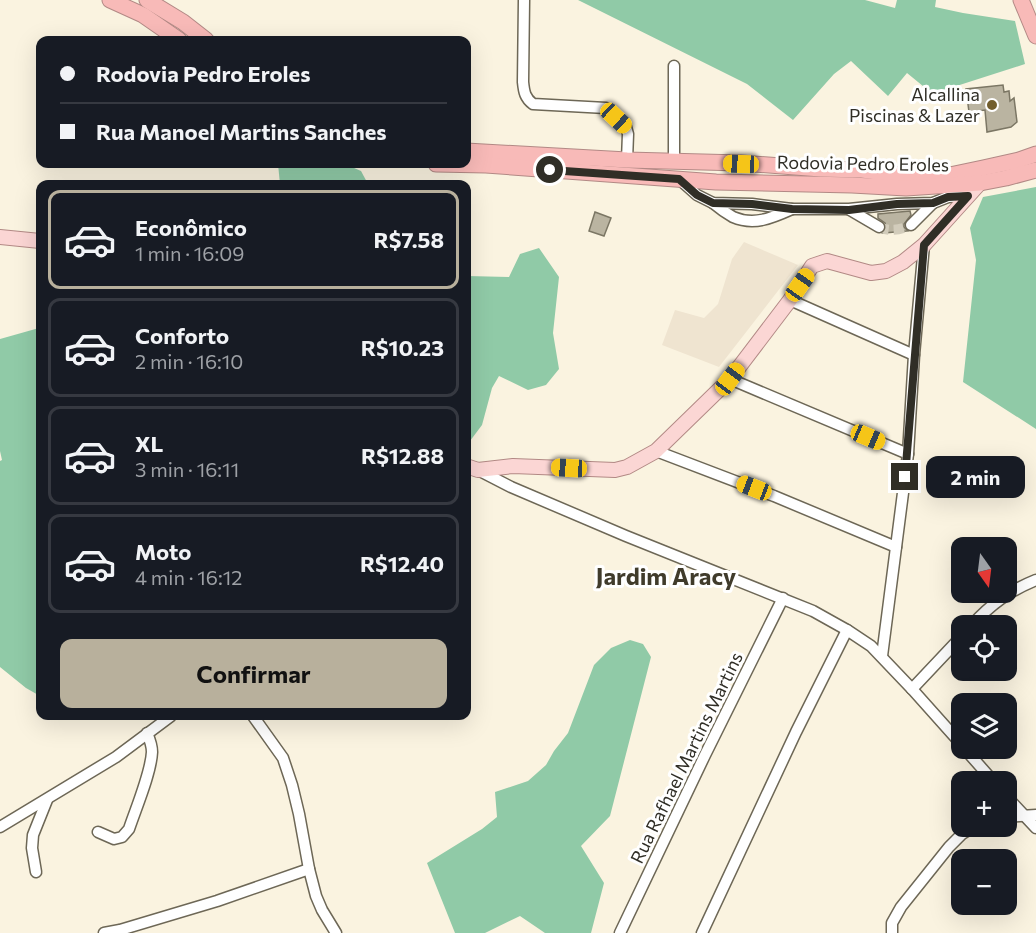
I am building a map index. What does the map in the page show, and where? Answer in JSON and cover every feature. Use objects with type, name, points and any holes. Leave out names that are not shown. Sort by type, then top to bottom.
[{"type":"highway","points":[[110,0],[143,15],[172,36]]},
{"type":"highway","points":[[147,0],[201,36]]},
{"type":"highway","points":[[1021,0],[1036,36]]},
{"type":"highway","name":"Rodovia Pedro Eroles","points":[[471,151],[945,176],[1019,160],[1036,154]]},
{"type":"highway","points":[[741,164],[746,164],[752,171],[752,176],[745,183]]},
{"type":"highway","name":"Rodovia Pedro Eroles","points":[[471,165],[716,182],[906,188],[980,183],[1036,170]]},
{"type":"main road","points":[[472,468],[513,466],[615,470],[627,467],[656,451],[730,379],[790,300],[812,266],[827,261],[871,273],[885,272],[903,262],[924,245],[980,183]]},
{"type":"main road","points":[[0,237],[36,241]]},
{"type":"street","points":[[524,0],[523,82],[524,94],[528,101],[532,104],[606,108],[626,127],[627,160]]},
{"type":"street","points":[[674,66],[680,124],[674,161]]},
{"type":"street","points":[[679,179],[697,195],[732,216],[749,221],[769,219],[792,209]]},
{"type":"street","points":[[713,203],[752,204],[792,209],[849,210],[897,204],[933,203],[948,197],[968,196]]},
{"type":"street","points":[[912,225],[933,203]]},
{"type":"street","points":[[849,210],[879,227]]},
{"type":"street","points":[[882,656],[908,454],[924,245]]},
{"type":"street","points":[[790,300],[914,355]]},
{"type":"street","points":[[730,379],[908,454]]},
{"type":"street","points":[[656,451],[774,496],[896,547]]},
{"type":"street","points":[[472,468],[549,504],[813,610],[871,646],[951,734]]},
{"type":"street","points":[[982,615],[998,600],[1018,587],[1036,580]]},
{"type":"street","name":"Rua Rafhael Martins Martins","points":[[620,933],[783,598]]},
{"type":"street","points":[[702,933],[796,732],[847,630]]},
{"type":"street","points":[[912,689],[951,648]]},
{"type":"street","points":[[0,827],[116,757],[166,720]]},
{"type":"street","points":[[256,720],[283,758],[292,785],[309,869],[319,903],[336,933]]},
{"type":"street","points":[[98,832],[114,839],[122,837],[129,829],[150,766],[152,744],[147,734]]},
{"type":"street","points":[[974,759],[984,771]]},
{"type":"street","points":[[36,872],[32,848],[33,835],[47,800]]},
{"type":"street","points":[[1017,808],[1036,828]]},
{"type":"street","points":[[1017,816],[1036,815]]},
{"type":"street","points":[[892,933],[892,923],[901,907],[959,837]]},
{"type":"street","points":[[104,933],[217,901],[309,869]]},
{"type":"shaded area","points":[[744,242],[798,265],[719,367],[662,345],[675,310],[704,318],[718,304],[732,259]]},
{"type":"green space","points":[[578,0],[865,0],[895,8],[897,0],[936,0],[935,7],[1015,21],[1025,64],[944,90],[929,91],[907,73],[888,96],[851,61],[834,74],[793,120],[747,84]]},
{"type":"green space","points":[[278,168],[354,168],[361,171],[366,180],[280,180]]},
{"type":"green space","points":[[1036,187],[1036,429],[963,382],[976,260],[970,228],[983,197]]},
{"type":"green space","points":[[539,248],[559,277],[553,333],[559,369],[546,385],[528,390],[499,376],[492,388],[482,425],[471,440],[471,276],[509,277],[520,254]]},
{"type":"green space","points":[[36,329],[36,694],[0,667],[0,461],[2,460],[0,451],[0,339]]},
{"type":"green space","points":[[630,640],[643,644],[651,657],[610,816],[581,846],[604,883],[591,933],[545,933],[520,916],[485,933],[455,933],[427,863],[497,817],[495,792],[528,781],[546,765],[568,733],[594,665],[611,648]]},
{"type":"building","name":"Alcallina Piscinas & Lazer","points":[[1003,85],[1004,92],[1009,91],[1010,101],[1014,98],[1017,122],[1011,127],[987,132],[985,110],[969,112],[966,89]]},
{"type":"building","points":[[910,211],[911,215],[904,224],[908,231],[883,233],[886,226],[878,218],[878,214]]},
{"type":"building","points":[[595,212],[611,218],[604,236],[589,231]]},
{"type":"tunnel","points":[[879,227],[895,230],[911,225]]},
{"type":"place","name":"Alcallina Piscinas & Lazer","points":[[992,105]]},
{"type":"district","name":"Jardim Aracy","points":[[666,577]]},
{"type":"route","points":[[550,170],[679,179],[697,195],[713,203],[752,204],[792,209],[849,210],[897,204],[933,203],[948,197],[968,196],[924,245],[905,477]]}]
